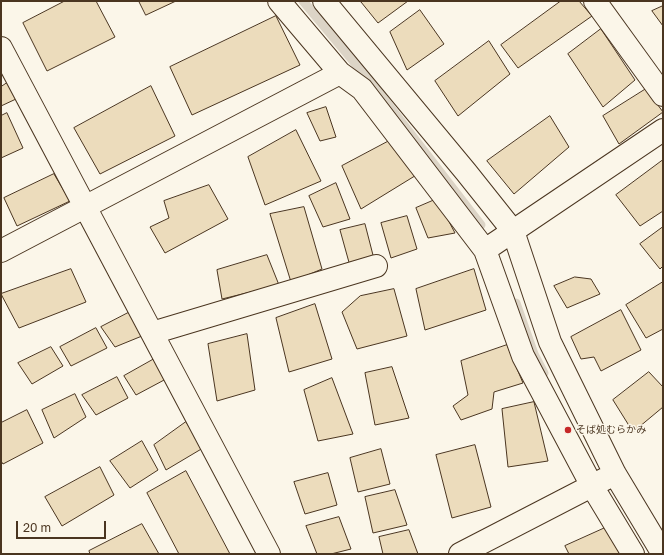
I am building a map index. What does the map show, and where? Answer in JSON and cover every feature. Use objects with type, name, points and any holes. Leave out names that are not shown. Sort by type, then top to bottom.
[{"type":"street","points":[[278,1],[340,73],[362,89],[485,250],[522,356],[592,486],[633,554]]},
{"type":"street","points":[[324,1],[513,231],[550,342],[615,474],[663,554]]},
{"type":"street","points":[[595,1],[663,95]]},
{"type":"street","points":[[1,48],[269,554]]},
{"type":"street","points":[[1,251],[340,73]]},
{"type":"street","points":[[485,250],[663,130]]},
{"type":"street","points":[[152,333],[376,266]]},
{"type":"street","points":[[460,554],[615,474]]},
{"type":"building","points":[[65,1],[96,1],[115,37],[47,71],[23,23]]},
{"type":"building","points":[[139,1],[176,1],[146,15]]},
{"type":"building","points":[[408,1],[378,23],[361,2]]},
{"type":"building","points":[[561,1],[579,1],[592,16],[518,68],[501,45]]},
{"type":"building","points":[[663,6],[663,26],[652,11]]},
{"type":"building","points":[[420,10],[444,44],[407,70],[390,32]]},
{"type":"building","points":[[276,16],[300,65],[192,115],[170,67]]},
{"type":"building","points":[[601,29],[635,80],[603,107],[568,54]]},
{"type":"building","points":[[489,41],[510,74],[458,116],[435,81]]},
{"type":"building","points":[[10,81],[16,99],[1,106],[1,87]]},
{"type":"building","points":[[151,86],[175,136],[100,174],[74,128]]},
{"type":"building","points":[[646,89],[663,112],[619,144],[603,116]]},
{"type":"building","points":[[326,107],[336,137],[320,141],[307,113]]},
{"type":"building","points":[[7,113],[23,148],[1,158],[1,116]]},
{"type":"building","points":[[550,116],[569,147],[514,194],[487,161]]},
{"type":"building","points":[[296,130],[321,181],[265,205],[248,157]]},
{"type":"building","points":[[391,140],[418,174],[361,209],[342,166]]},
{"type":"building","points":[[663,160],[663,211],[640,226],[616,195]]},
{"type":"building","points":[[54,174],[70,201],[17,226],[4,198]]},
{"type":"building","points":[[336,183],[350,219],[323,227],[309,196]]},
{"type":"building","points":[[209,185],[228,219],[165,253],[150,227],[169,218],[164,201]]},
{"type":"building","points":[[437,199],[455,233],[428,238],[416,208]]},
{"type":"building","points":[[304,207],[322,269],[291,282],[270,214]]},
{"type":"building","points":[[407,216],[417,249],[391,258],[381,223]]},
{"type":"building","points":[[365,224],[374,259],[350,266],[340,230]]},
{"type":"building","points":[[663,227],[663,266],[660,269],[640,244]]},
{"type":"building","points":[[267,255],[279,285],[222,299],[217,270]]},
{"type":"building","points":[[71,269],[86,302],[19,328],[1,294]]},
{"type":"building","points":[[474,269],[486,310],[425,330],[416,289]]},
{"type":"building","points":[[575,277],[591,279],[600,294],[567,308],[554,286]]},
{"type":"building","points":[[663,282],[663,329],[646,338],[626,305]]},
{"type":"building","points":[[394,289],[407,336],[357,349],[342,312],[360,296]]},
{"type":"building","points":[[315,304],[332,359],[289,372],[276,318]]},
{"type":"building","points":[[621,310],[641,350],[601,371],[594,357],[581,359],[571,337]]},
{"type":"building","points":[[130,312],[142,336],[115,347],[101,327]]},
{"type":"building","points":[[96,328],[107,348],[71,366],[60,347]]},
{"type":"building","points":[[247,334],[255,390],[217,401],[208,344]]},
{"type":"building","points":[[507,345],[523,383],[494,392],[492,409],[461,420],[453,406],[468,395],[461,361]]},
{"type":"building","points":[[51,347],[63,366],[32,384],[18,363]]},
{"type":"building","points":[[156,358],[166,379],[136,395],[124,376]]},
{"type":"building","points":[[392,367],[409,418],[375,425],[365,373]]},
{"type":"building","points":[[649,372],[663,387],[663,407],[633,432],[613,400]]},
{"type":"building","points":[[117,377],[128,398],[96,415],[82,395]]},
{"type":"building","points":[[332,378],[353,434],[318,441],[304,390]]},
{"type":"building","points":[[75,394],[86,417],[54,438],[42,410]]},
{"type":"building","points":[[534,402],[548,461],[508,467],[502,409]]},
{"type":"building","points":[[27,410],[43,443],[3,464],[1,461],[1,423]]},
{"type":"building","points":[[186,422],[203,448],[166,470],[154,445]]},
{"type":"building","points":[[142,441],[158,470],[130,488],[110,461]]},
{"type":"building","points":[[475,445],[491,507],[452,518],[436,455]]},
{"type":"building","points":[[381,449],[390,484],[358,492],[350,458]]},
{"type":"building","points":[[100,467],[114,495],[62,526],[45,497]]},
{"type":"building","points":[[186,471],[230,554],[179,554],[147,493]]},
{"type":"building","points":[[328,473],[337,505],[305,514],[294,482]]},
{"type":"building","points":[[395,490],[407,525],[373,533],[365,497]]},
{"type":"building","points":[[339,517],[351,549],[331,554],[317,554],[306,526]]},
{"type":"building","points":[[142,524],[159,554],[90,554],[89,551]]},
{"type":"building","points":[[605,528],[620,554],[569,554],[565,546]]},
{"type":"building","points":[[409,530],[418,554],[383,554],[379,537]]},
{"type":"waterway","points":[[303,1],[370,81],[481,225]]},
{"type":"waterway","points":[[516,303],[534,354],[544,373]]},
{"type":"place","name":"そば処むらかみ","points":[[568,430]]}]
